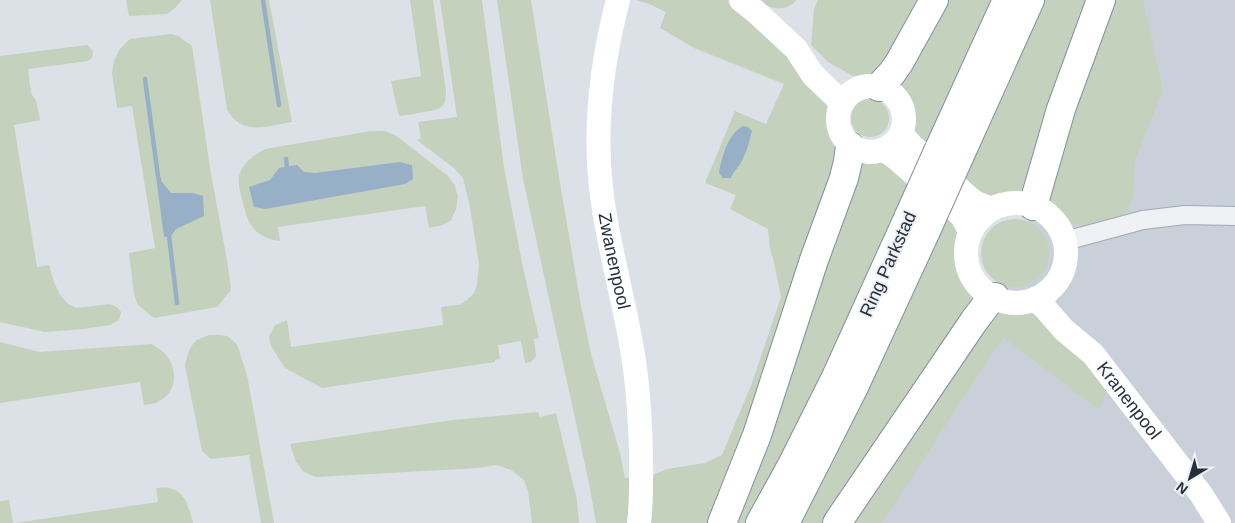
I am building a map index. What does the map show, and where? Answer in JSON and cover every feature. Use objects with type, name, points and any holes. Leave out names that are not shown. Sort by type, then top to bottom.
[{"type":"highway","points":[[879,87],[899,63],[934,0]]},
{"type":"highway","name":"Ring Parkstad","points":[[948,157],[1006,0]]},
{"type":"highway","name":"Ring Parkstad","points":[[760,523],[917,223],[948,157],[1030,0]]},
{"type":"highway","points":[[1034,206],[1061,109],[1102,0]]},
{"type":"highway","points":[[722,523],[757,435],[814,260],[844,178],[850,146]]},
{"type":"highway","name":"Ring Parkstad","points":[[785,523],[854,387],[917,223]]},
{"type":"highway","points":[[837,523],[974,321],[994,297]]},
{"type":"main road","name":"Zwanenpool","points":[[618,0],[608,38],[602,76],[599,147],[601,188],[607,227],[633,350],[640,405],[641,489],[639,523]]},
{"type":"main road","points":[[741,0],[756,10],[796,49],[824,65],[846,98]]},
{"type":"main road","points":[[865,86],[879,87],[892,93],[900,104],[904,117],[902,131],[893,144],[884,150],[870,153],[856,150],[844,140],[838,127],[838,111],[846,98],[865,86]]},
{"type":"main road","points":[[902,131],[904,137],[913,147],[968,197],[976,203],[992,209]]},
{"type":"main road","points":[[884,150],[897,159],[962,216],[970,232]]},
{"type":"main road","points":[[1008,203],[1034,206],[1054,220],[1062,232],[1066,254],[1063,268],[1045,294],[1035,300],[1020,303],[1006,302],[986,292],[975,282],[966,261],[966,246],[970,232],[976,222],[992,209],[1008,203]]},
{"type":"main road","name":"Kranenpool","points":[[1054,283],[1059,297],[1077,321],[1092,354]]},
{"type":"main road","name":"Kranenpool","points":[[1035,300],[1044,306],[1064,330],[1092,354],[1201,494],[1219,523]]},
{"type":"main road","name":"Kranenpool","points":[[1201,494],[1230,523]]},
{"type":"street","points":[[1064,241],[1144,220],[1185,215],[1235,216]]},
{"type":"shaded area","points":[[1124,0],[1235,0],[1235,523],[868,523],[941,423]]},
{"type":"green space","points":[[126,0],[182,0],[167,14],[129,16]]},
{"type":"green space","points":[[210,0],[269,0],[292,122],[254,127],[240,124],[231,115],[227,109]]},
{"type":"green space","points":[[410,0],[433,0],[446,98],[440,108],[399,116],[391,81],[421,76]]},
{"type":"green space","points":[[440,0],[482,0],[504,168],[522,263],[539,338],[534,339],[536,356],[531,362],[525,363],[521,341],[498,345],[500,359],[495,360],[495,362],[322,388],[285,368],[271,346],[269,337],[275,325],[287,320],[291,347],[443,325],[441,307],[459,305],[474,293],[477,285],[479,264],[469,202],[463,178],[454,168],[417,140],[421,138],[418,122],[457,117]]},
{"type":"green space","points":[[497,0],[531,0],[560,183],[591,354],[620,453],[625,478],[634,478],[631,523],[596,523],[523,179]]},
{"type":"green space","points":[[636,0],[728,0],[768,33],[828,102],[831,126],[841,150],[716,523],[648,523],[653,475],[667,469],[705,463],[722,455],[752,383],[781,297],[770,249],[768,229],[730,209],[736,195],[705,183],[735,111],[766,124],[784,84],[694,48],[660,28],[666,12]],"holes":[[[738,129],[752,134],[742,161],[731,176],[719,173],[725,150]]]},
{"type":"green space","points":[[755,0],[797,0],[787,7],[776,8]]},
{"type":"green space","points":[[818,0],[997,0],[933,133],[972,162],[1041,0],[1143,0],[1163,90],[1135,160],[1133,199],[1124,217],[1083,226],[1062,219],[1050,207],[1046,198],[1028,199],[1012,197],[995,201],[979,199],[916,139],[909,106],[893,83],[871,76],[853,76],[828,62],[811,45],[814,9]]},
{"type":"green space","points":[[171,34],[178,36],[192,46],[231,290],[217,307],[154,318],[138,305],[134,294],[129,253],[155,248],[132,106],[117,108],[112,73],[114,61],[119,50],[130,39]]},
{"type":"green space","points":[[87,45],[93,51],[92,58],[88,61],[28,69],[31,93],[36,101],[40,120],[14,125],[37,267],[49,265],[60,295],[68,304],[76,308],[110,304],[117,307],[121,312],[119,320],[110,325],[45,332],[0,322],[0,56]]},
{"type":"green space","points":[[870,99],[884,104],[889,118],[884,132],[870,137],[856,132],[851,118],[856,104]]},
{"type":"green space","points":[[371,131],[385,131],[395,135],[447,175],[454,184],[458,196],[456,209],[451,220],[443,225],[429,228],[425,206],[278,227],[280,241],[263,236],[253,228],[249,222],[240,193],[239,182],[240,173],[250,159],[265,149]]},
{"type":"green space","points":[[862,157],[882,158],[913,177],[803,422],[748,523],[725,523]]},
{"type":"green space","points":[[948,213],[960,235],[959,258],[967,283],[981,298],[830,523],[795,523]]},
{"type":"green space","points":[[1015,219],[1028,222],[1039,229],[1046,240],[1049,253],[1046,266],[1039,277],[1028,284],[1015,287],[1002,284],[991,277],[984,266],[981,253],[984,240],[991,229],[1002,222]]},
{"type":"green space","points":[[1006,307],[1043,314],[1108,388],[1099,410],[1003,337],[882,523],[844,523],[987,312]]},
{"type":"green space","points":[[209,335],[227,336],[237,344],[247,375],[274,523],[261,523],[249,455],[211,459],[202,451],[185,366],[192,345],[197,340]]},
{"type":"green space","points":[[0,342],[39,352],[152,344],[162,351],[172,366],[174,373],[173,386],[165,397],[156,403],[144,405],[140,382],[0,403]]},
{"type":"green space","points":[[538,412],[540,417],[556,413],[577,500],[579,523],[532,523],[528,491],[524,480],[511,470],[497,465],[478,468],[316,477],[304,472],[296,462],[290,444],[453,420]]},
{"type":"green space","points":[[156,488],[169,488],[179,493],[186,501],[193,523],[15,523],[158,502]]},
{"type":"green space","points":[[9,500],[13,523],[0,523],[0,501]]},
{"type":"water","points":[[743,126],[748,127],[752,131],[745,154],[731,178],[723,178],[719,173],[721,160],[729,140]]},
{"type":"water","points":[[400,162],[412,165],[413,179],[405,184],[265,209],[254,207],[249,187],[270,180],[279,168],[297,165],[304,172],[315,173]]},
{"type":"water","points":[[156,176],[160,176],[162,182],[171,193],[193,193],[203,196],[204,216],[176,229],[171,236],[164,237]]},
{"type":"waterway","points":[[263,0],[279,105]]},
{"type":"waterway","points":[[145,79],[158,176]]},
{"type":"waterway","points":[[286,159],[287,167]]},
{"type":"waterway","points":[[169,236],[177,303]]}]
